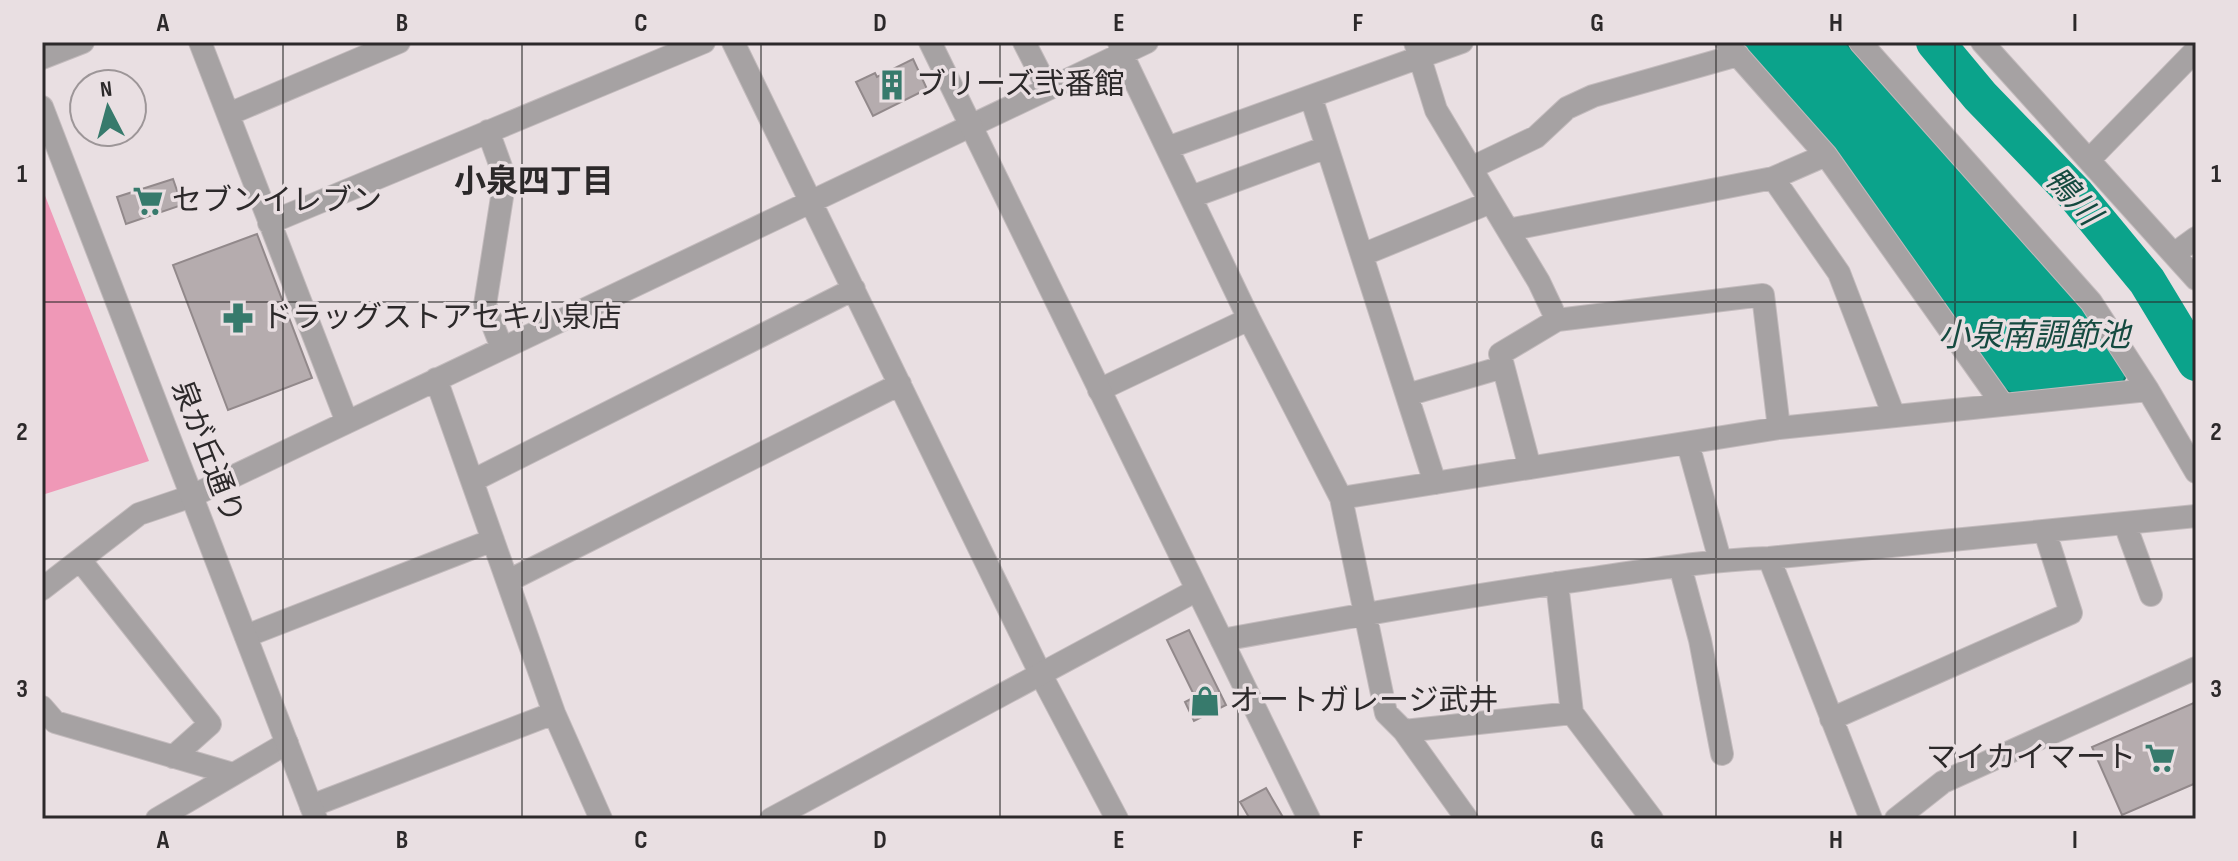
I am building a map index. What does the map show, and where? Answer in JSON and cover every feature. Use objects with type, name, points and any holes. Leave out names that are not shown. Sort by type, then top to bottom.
[{"type":"street","points":[[42,58],[83,42]]},
{"type":"street","points":[[200,42],[347,422]]},
{"type":"street","points":[[229,114],[399,42]]},
{"type":"street","points":[[269,223],[704,42]]},
{"type":"street","points":[[733,42],[1111,817]]},
{"type":"street","points":[[930,42],[1309,819]]},
{"type":"street","points":[[1024,42],[1048,89]]},
{"type":"street","points":[[43,586],[139,514],[192,496],[1048,89],[1120,48],[1147,42]]},
{"type":"street","points":[[1167,148],[1311,97],[1417,50],[1462,42]]},
{"type":"street","points":[[1860,42],[2091,302],[2196,472]]},
{"type":"street","points":[[1988,44],[2196,279]]},
{"type":"street","points":[[1120,48],[1249,319],[1341,498],[1386,713],[1404,731],[1467,819]]},
{"type":"street","points":[[1471,168],[1536,137],[1567,108],[1593,96],[1732,49],[1826,155],[2003,405]]},
{"type":"street","points":[[1417,50],[1436,110],[1539,282],[1557,320]]},
{"type":"street","points":[[2090,159],[2196,50]]},
{"type":"street","points":[[1311,97],[1435,483]]},
{"type":"street","name":"泉が丘通り","points":[[42,107],[314,812]]},
{"type":"street","points":[[488,131],[505,178],[485,305],[502,348]]},
{"type":"street","points":[[1191,197],[1327,147]]},
{"type":"street","points":[[1508,230],[1773,178],[1826,155]]},
{"type":"street","points":[[1773,178],[1839,273],[1894,416]]},
{"type":"street","points":[[1362,255],[1491,202]]},
{"type":"street","points":[[2174,254],[2196,238]]},
{"type":"street","points":[[472,481],[854,289]]},
{"type":"street","points":[[1530,468],[1500,354],[1557,320],[1763,295],[1779,428]]},
{"type":"street","points":[[1099,390],[1249,319]]},
{"type":"street","points":[[1407,395],[1503,367]]},
{"type":"street","points":[[436,379],[554,713],[601,819]]},
{"type":"street","points":[[508,581],[900,384]]},
{"type":"street","points":[[1341,498],[1779,428],[2148,390]]},
{"type":"street","points":[[1688,444],[1720,560]]},
{"type":"street","points":[[1222,640],[1557,583],[1720,560],[1769,558],[2196,516]]},
{"type":"street","points":[[2125,524],[2151,595]]},
{"type":"street","points":[[1831,719],[2071,613],[2045,532]]},
{"type":"street","points":[[246,636],[493,540]]},
{"type":"street","points":[[1769,558],[1871,819]]},
{"type":"street","points":[[80,560],[210,724],[173,757]]},
{"type":"street","points":[[1680,566],[1700,640],[1722,754]]},
{"type":"street","points":[[1557,583],[1572,713],[1652,819]]},
{"type":"street","points":[[771,819],[1197,590]]},
{"type":"street","points":[[1896,819],[1943,782],[2196,668]]},
{"type":"street","points":[[314,812],[554,713]]},
{"type":"street","points":[[1404,731],[1572,713]]},
{"type":"street","points":[[46,720],[233,774]]},
{"type":"street","points":[[157,819],[287,743]]},
{"type":"shaded area","points":[[42,188],[149,461],[42,495]]},
{"type":"water","name":"小泉南調節池","points":[[1740,42],[1845,42],[2083,306],[2127,374],[2122,384],[2013,394],[2002,387]]},
{"type":"building","name":"ブリーズ弐番館","points":[[913,59],[927,89],[873,116],[856,82],[875,73],[877,77]]},
{"type":"building","points":[[173,179],[182,205],[126,224],[117,197]]},
{"type":"building","points":[[257,234],[312,378],[228,410],[173,265]]},
{"type":"building","points":[[1189,630],[1226,705],[1194,721],[1185,702],[1195,697],[1167,640]]},
{"type":"building","points":[[2196,702],[2196,783],[2122,815],[2092,747]]},
{"type":"building","points":[[1266,788],[1284,819],[1250,819],[1240,802]]},
{"type":"waterway","name":"鴨川","points":[[1935,42],[1980,96],[2076,195],[2147,281],[2196,362]]},
{"type":"place","name":"ブリーズ弐番館","points":[[892,85]]},
{"type":"place","name":"セブンイレブン","points":[[148,201]]},
{"type":"place","name":"ドラッグストアセキ小泉店","points":[[238,318]]},
{"type":"place","name":"オートガレージ武井","points":[[1205,701]]},
{"type":"place","name":"マイカイマート","points":[[2160,758]]},
{"type":"district","name":"小泉四丁目","points":[[534,182]]}]
